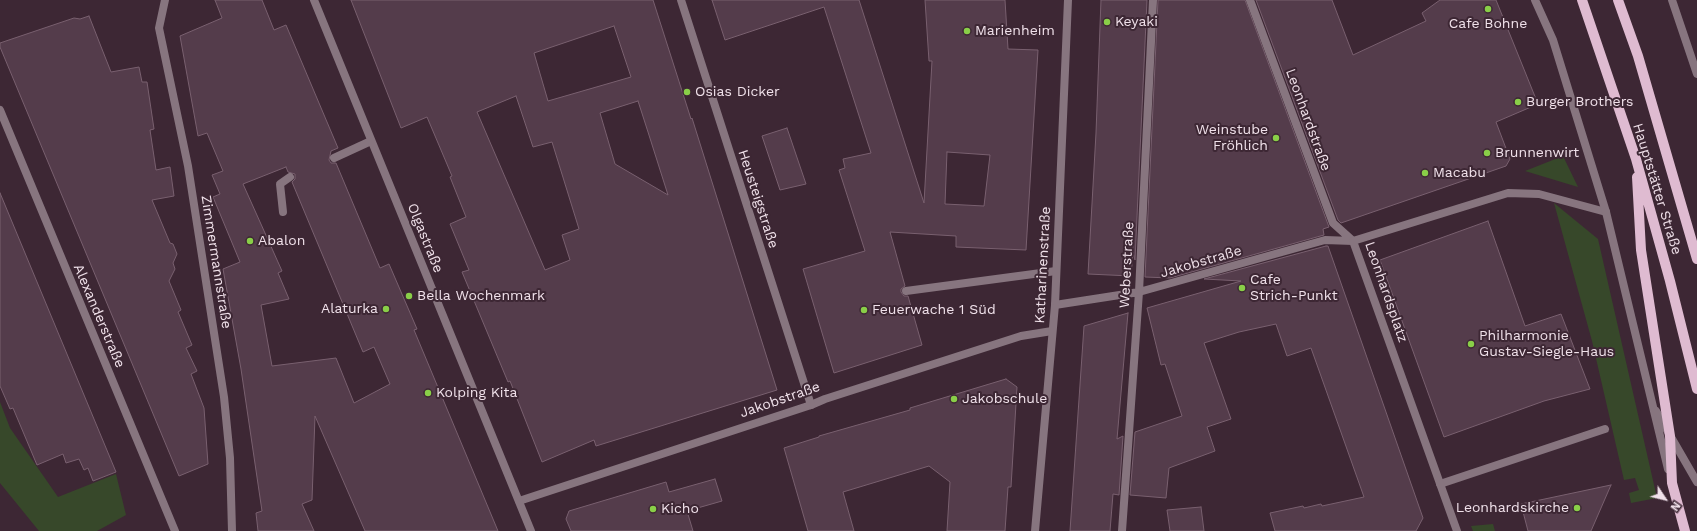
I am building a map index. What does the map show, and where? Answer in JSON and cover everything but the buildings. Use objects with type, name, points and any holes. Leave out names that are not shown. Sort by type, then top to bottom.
[{"type":"main road","name":"Hauptstätter Straße","points":[[1582,0],[1601,50],[1618,110],[1636,159],[1670,281],[1697,389]]},
{"type":"main road","name":"Hauptstätter Straße","points":[[1618,0],[1638,56],[1697,260]]},
{"type":"main road","points":[[1636,159],[1641,250],[1670,436],[1672,483],[1685,531]]},
{"type":"street","name":"Zimmermannstraße","points":[[165,0],[159,28],[188,166],[224,397],[230,458],[232,531]]},
{"type":"street","name":"Olgastraße","points":[[314,0],[531,531]]},
{"type":"street","name":"Heusteigstraße","points":[[681,0],[811,405]]},
{"type":"street","name":"Katharinenstraße","points":[[1035,531],[1055,305],[1068,0]]},
{"type":"street","name":"Weberstraße","points":[[1122,531],[1139,292],[1153,0]]},
{"type":"street","name":"Leonhardstraße","points":[[1250,0],[1333,223],[1353,241]]},
{"type":"street","points":[[1535,0],[1553,40],[1606,212],[1650,400],[1672,483]]},
{"type":"street","points":[[1672,0],[1697,74]]},
{"type":"street","name":"Alexanderstraße","points":[[0,110],[175,531]]},
{"type":"street","points":[[334,158],[371,141]]},
{"type":"street","points":[[283,212],[280,184],[290,177]]},
{"type":"street","name":"Leonhardsplatz","points":[[1457,531],[1353,241],[1508,193],[1540,194],[1606,212]]},
{"type":"street","name":"Jakobstraße","points":[[1055,305],[1139,292],[1325,240],[1353,241]]},
{"type":"street","points":[[906,292],[1056,271]]},
{"type":"street","name":"Jakobstraße","points":[[519,501],[811,405],[825,399],[1021,336],[1052,331]]},
{"type":"street","points":[[1650,400],[1697,482]]},
{"type":"street","points":[[1440,484],[1605,429]]},
{"type":"green space","points":[[1563,156],[1578,187],[1525,171]]},
{"type":"green space","points":[[1554,203],[1598,239],[1657,498],[1631,503],[1629,493],[1639,490],[1635,478],[1624,480],[1592,341]]},
{"type":"green space","points":[[0,402],[10,428],[58,497],[116,474],[126,515],[97,531],[39,531],[0,483]]},
{"type":"green space","points":[[1493,524],[1495,531],[1473,531],[1471,526]]},
{"type":"place","name":"Cafe Bohne","points":[[1488,9]]},
{"type":"place","name":"Keyaki","points":[[1107,22]]},
{"type":"place","name":"Marienheim","points":[[967,31]]},
{"type":"place","name":"Osias Dicker","points":[[687,92]]},
{"type":"place","name":"Burger Brothers","points":[[1518,102]]},
{"type":"place","name":"Weinstube Fröhlich","points":[[1276,138]]},
{"type":"place","name":"Brunnenwirt","points":[[1487,153]]},
{"type":"place","name":"Macabu","points":[[1425,173]]},
{"type":"place","name":"Abalon","points":[[250,241]]},
{"type":"place","name":"Cafe Strich-Punkt","points":[[1242,288]]},
{"type":"place","name":"Bella Wochenmark","points":[[409,296]]},
{"type":"place","name":"Alaturka","points":[[386,309]]},
{"type":"place","name":"Feuerwache 1 Süd","points":[[864,310]]},
{"type":"place","name":"Philharmonie Gustav-Siegle-Haus","points":[[1471,344]]},
{"type":"place","name":"Kolping Kita","points":[[428,393]]},
{"type":"place","name":"Jakobschule","points":[[954,399]]},
{"type":"place","name":"Leonhardskirche","points":[[1577,508]]},
{"type":"place","name":"Kicho","points":[[653,509]]}]
